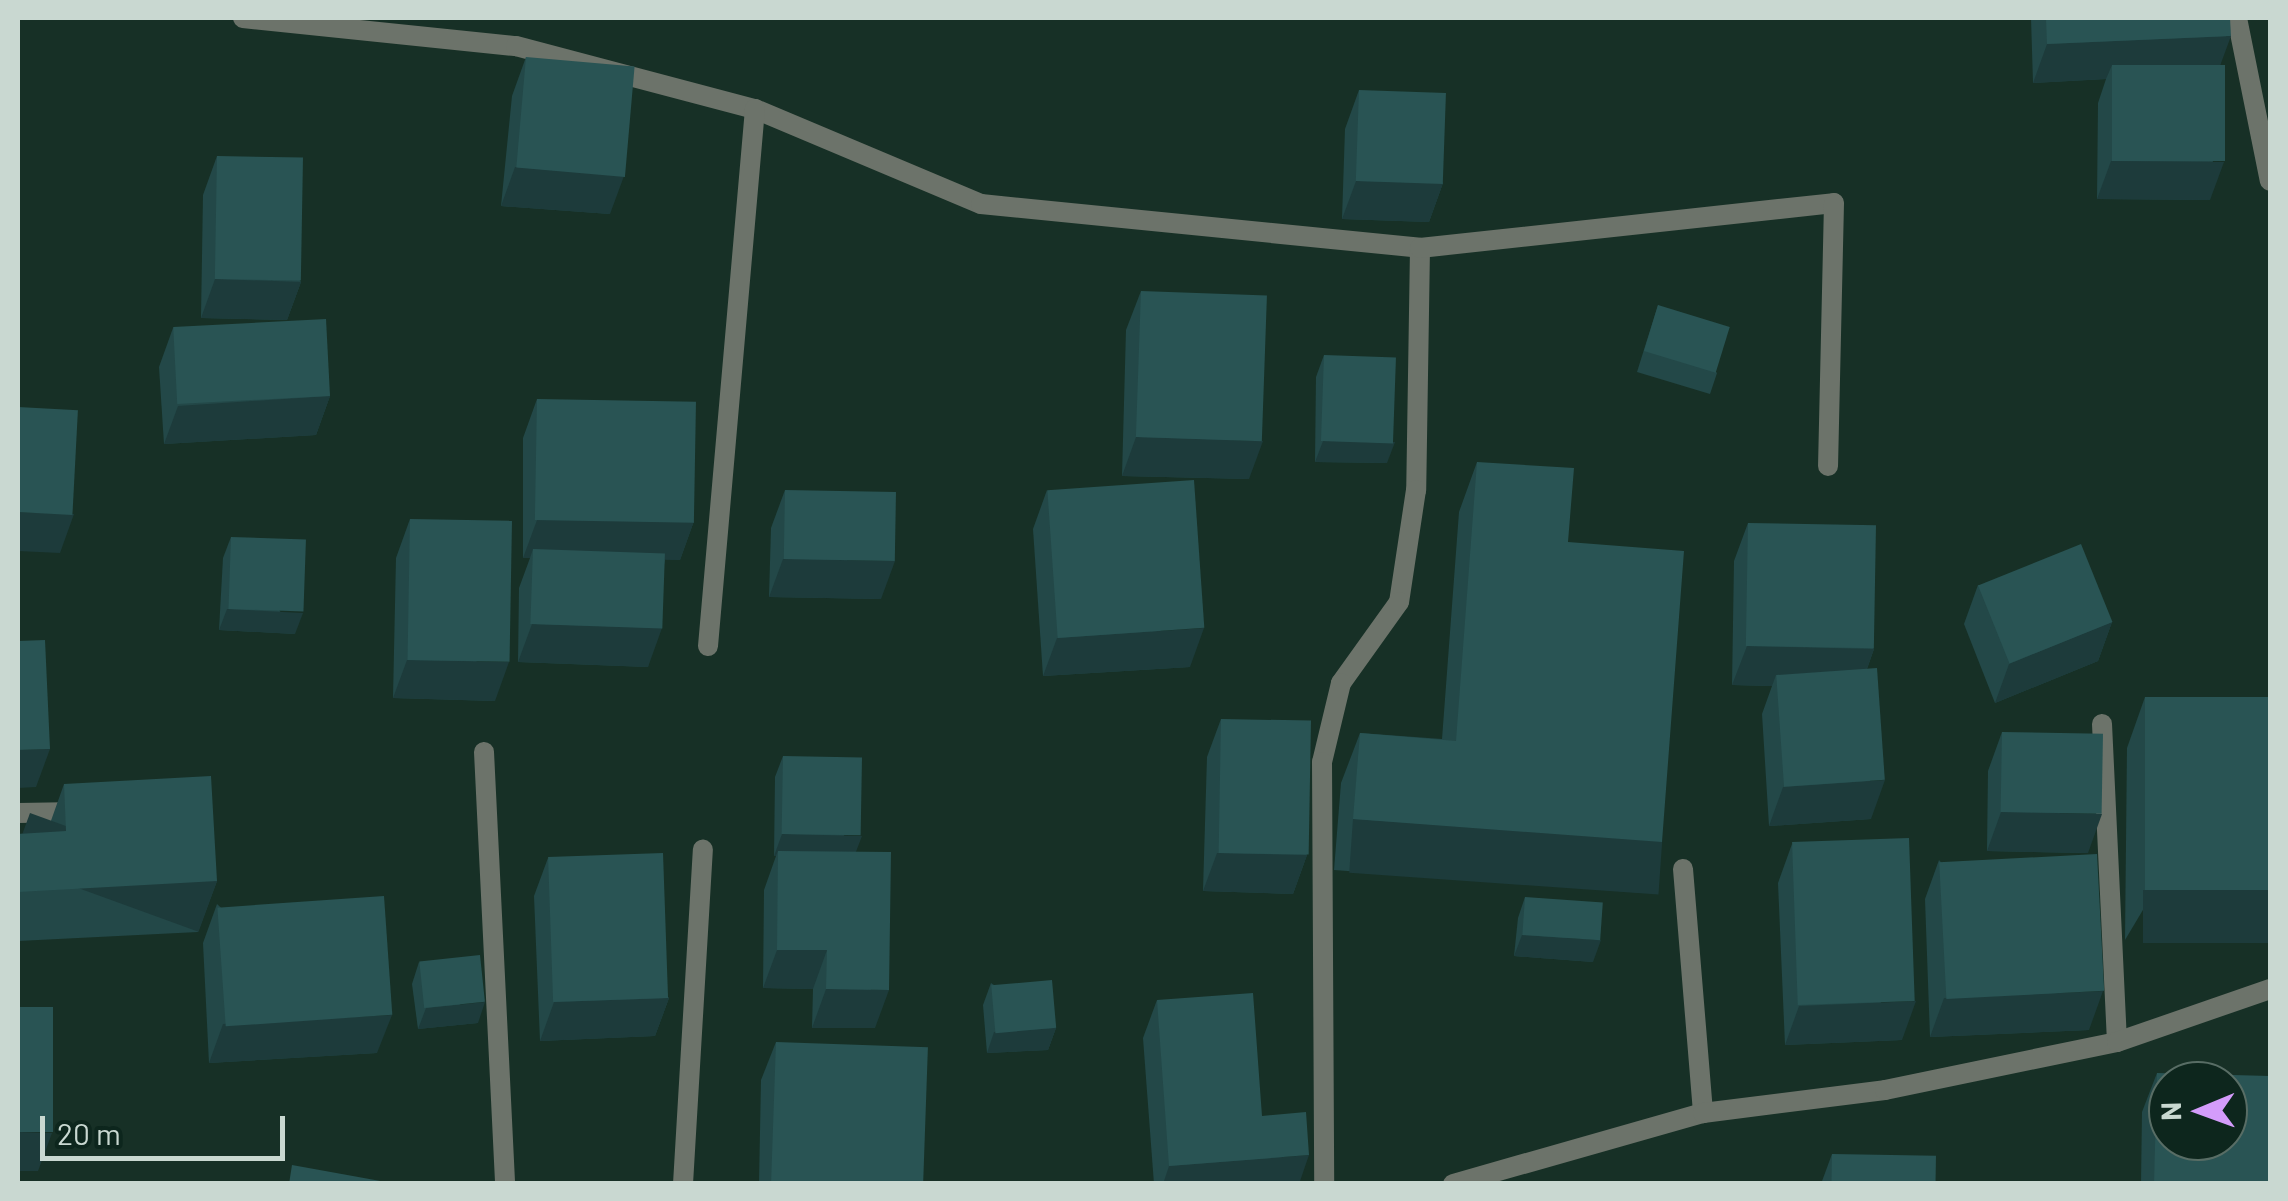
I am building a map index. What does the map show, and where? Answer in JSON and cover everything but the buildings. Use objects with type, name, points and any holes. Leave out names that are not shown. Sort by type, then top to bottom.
[{"type":"street","points":[[243,18],[516,46],[756,109],[982,204],[1420,248],[1834,202],[1828,466]]},
{"type":"street","points":[[2237,18],[2270,181]]},
{"type":"street","points":[[708,646],[756,109]]},
{"type":"street","points":[[1324,1184],[1322,762],[1341,683],[1399,602],[1416,490],[1420,248]]},
{"type":"street","points":[[2102,724],[2117,1042]]},
{"type":"street","points":[[484,752],[505,1184]]},
{"type":"street","points":[[18,812],[78,812]]},
{"type":"street","points":[[683,1184],[703,850]]},
{"type":"street","points":[[1683,870],[1703,1112]]},
{"type":"street","points":[[1452,1184],[1703,1112],[1885,1090],[2117,1042],[2270,990]]}]
